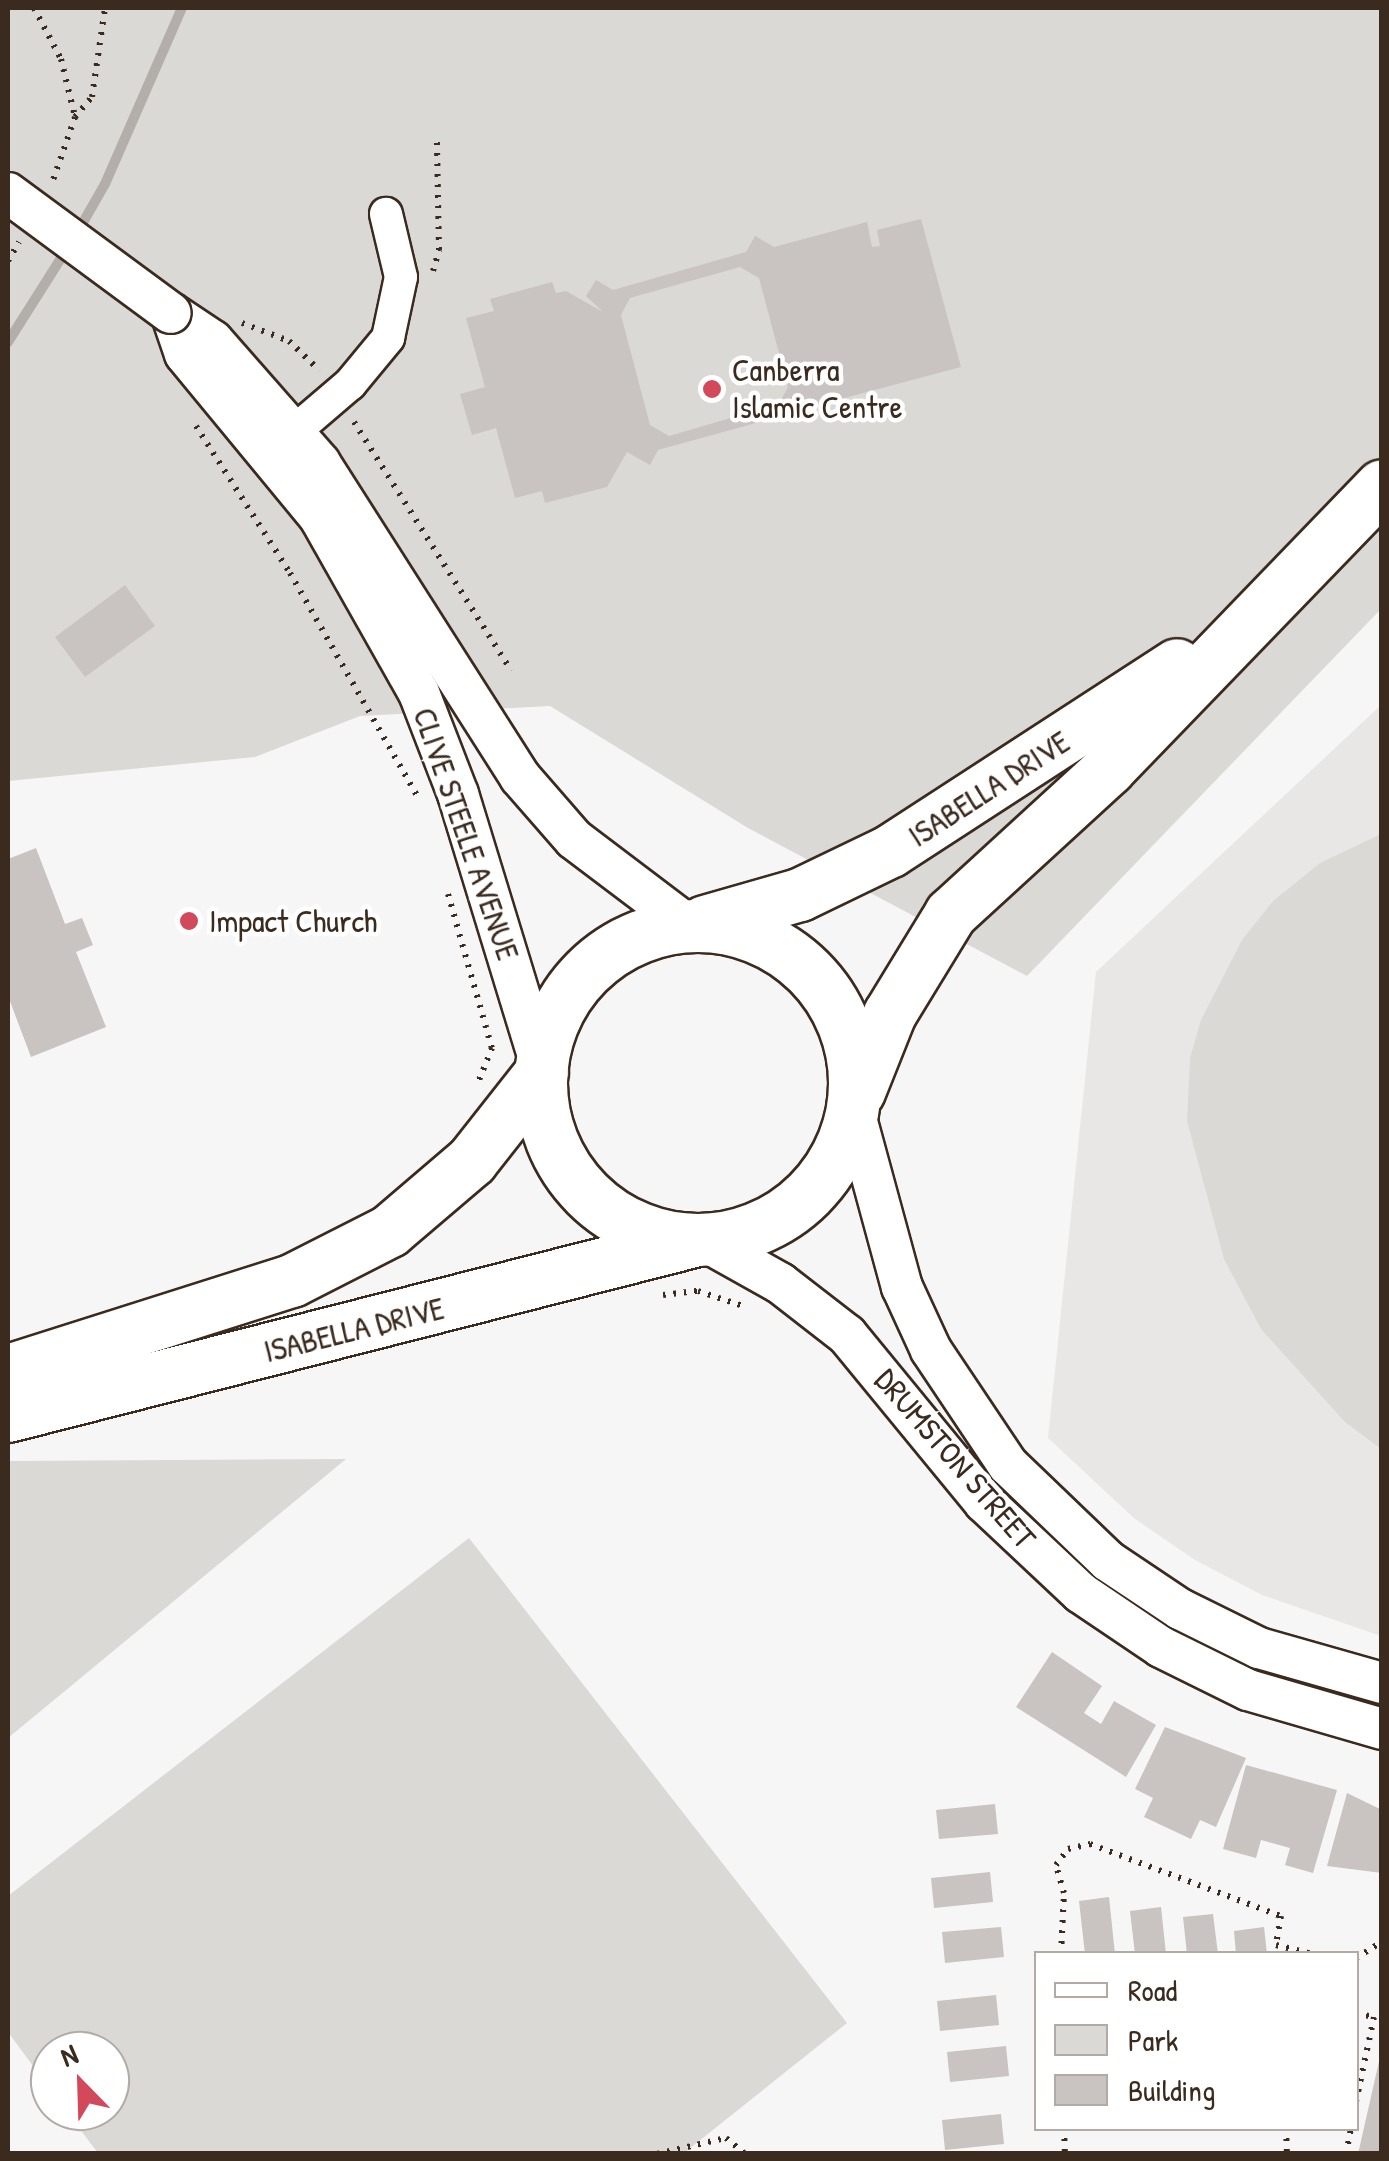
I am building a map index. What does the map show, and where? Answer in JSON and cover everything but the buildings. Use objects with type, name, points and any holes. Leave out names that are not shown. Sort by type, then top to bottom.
[{"type":"main road","name":"ISABELLA DRIVE","points":[[854,1105],[890,1014],[951,914],[1109,769],[1382,486]]},
{"type":"main road","name":"ISABELLA DRIVE","points":[[691,926],[800,894],[891,852],[970,806],[1262,608]]},
{"type":"main road","points":[[691,926],[773,944],[815,977],[852,1048],[854,1105],[838,1154],[805,1198],[758,1228],[702,1240],[635,1226],[579,1186],[550,1139],[542,1070],[560,1007],[594,965],[640,937],[691,926]]},
{"type":"main road","name":"ISABELLA DRIVE","points":[[8,1371],[292,1281],[390,1232],[472,1162],[542,1070]]},
{"type":"main road","name":"ISABELLA DRIVE","points":[[8,1416],[702,1240]]},
{"type":"street","name":"CLIVE STEELE AVENUE","points":[[26,194],[170,313],[213,341],[520,777],[574,839],[691,926]]},
{"type":"street","points":[[283,442],[350,384],[388,338],[401,278],[386,214]]},
{"type":"street","name":"CLIVE STEELE AVENUE","points":[[332,510],[419,693],[458,794],[542,1070]]},
{"type":"street","name":"DRUMSTON STREET","points":[[854,1105],[902,1287],[940,1365],[1008,1465],[1108,1561],[1180,1609],[1259,1648],[1382,1683]]},
{"type":"street","name":"DRUMSTON STREET","points":[[702,1240],[780,1283],[847,1335],[984,1502],[1081,1593],[1161,1647],[1248,1690],[1382,1729]]},
{"type":"path","points":[[26,194],[65,162],[75,117],[61,59],[34,8]]},
{"type":"path","points":[[75,117],[92,96],[105,8]]},
{"type":"path","points":[[8,262],[26,228]]},
{"type":"path","points":[[193,410],[201,441],[290,573],[424,808]]},
{"type":"path","points":[[353,419],[511,670]]},
{"type":"path","points":[[445,882],[492,1048],[473,1096]]},
{"type":"path","points":[[655,1296],[698,1291],[753,1309]]},
{"type":"path","points":[[1061,1951],[1064,1892],[1056,1865],[1068,1849],[1090,1844],[1281,1916],[1276,1945],[1301,1951]]},
{"type":"path","points":[[1359,1956],[1382,1942]]},
{"type":"path","points":[[1359,2014],[1374,2017],[1359,2088]]},
{"type":"path","points":[[657,2154],[726,2138],[744,2154]]},
{"type":"shaded area","points":[[1381,705],[1381,1636],[1262,1595],[1195,1560],[1135,1519],[1048,1438],[1096,972]]},
{"type":"green space","points":[[8,8],[1381,8],[1381,609],[1027,976],[748,828],[550,706],[360,716],[255,757],[8,781]]},
{"type":"green space","points":[[1381,834],[1381,1449],[1345,1422],[1261,1329],[1224,1259],[1187,1121],[1190,1058],[1201,1020],[1242,940],[1273,901],[1320,863]]},
{"type":"green space","points":[[346,1459],[8,1738],[8,1461]]},
{"type":"green space","points":[[469,1538],[847,2023],[684,2153],[98,2153],[81,2131],[130,2131],[130,2031],[30,2031],[30,2062],[8,2032],[8,1896]]},
{"type":"waterway","points":[[77,233],[105,184],[182,8]]},
{"type":"waterway","points":[[8,342],[68,247]]},
{"type":"place","name":"Canberra Islamic Centre","points":[[712,389]]},
{"type":"place","name":"Impact Church","points":[[189,921]]}]
